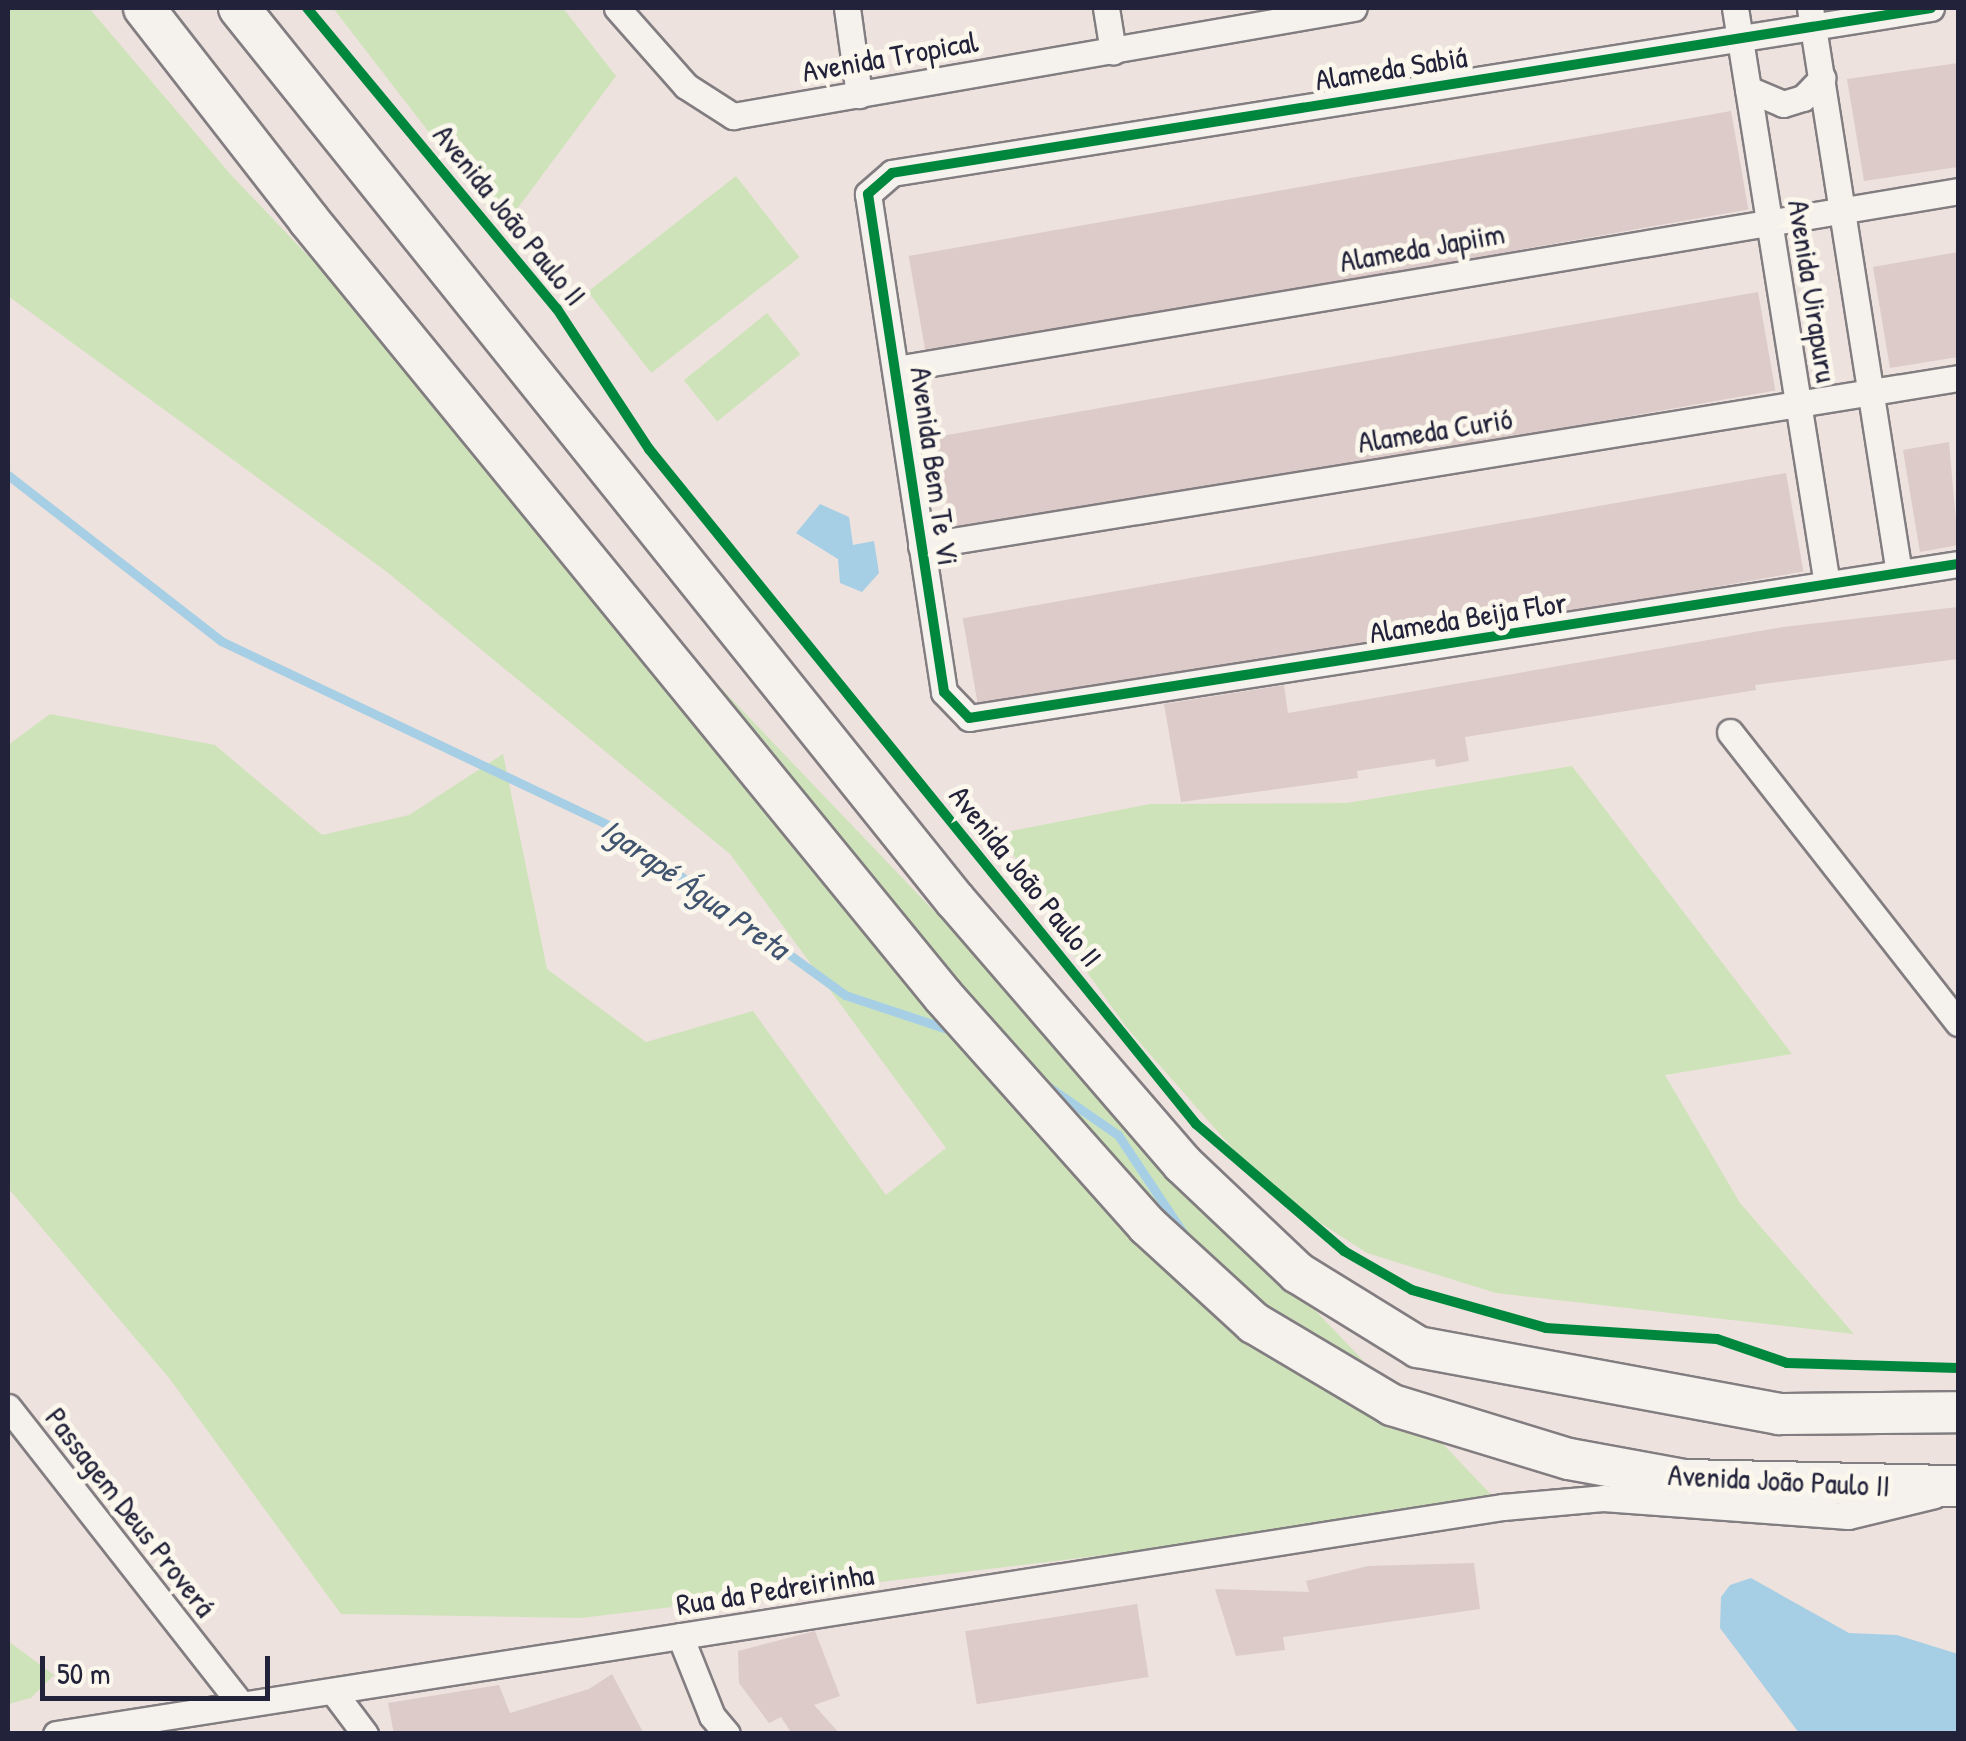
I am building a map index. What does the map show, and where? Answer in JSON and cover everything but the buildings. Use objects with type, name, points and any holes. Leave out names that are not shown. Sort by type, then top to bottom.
[{"type":"main road","name":"Avenida João Paulo II","points":[[144,8],[943,996],[1148,1226],[1254,1323],[1392,1405],[1569,1458],[1685,1480],[1958,1486]]},
{"type":"main road","points":[[239,8],[955,900],[1183,1164],[1298,1273],[1418,1347],[1779,1414],[1958,1412]]},
{"type":"street","name":"Avenida Tropical","points":[[617,8],[686,86],[733,116],[1354,8]]},
{"type":"street","points":[[846,8],[859,94]]},
{"type":"street","points":[[1106,8],[1113,50]]},
{"type":"street","name":"Avenida Uirapuru","points":[[1735,8],[1827,584]]},
{"type":"street","name":"Alameda Sabiá","points":[[868,194],[892,174],[1740,38],[1811,17],[1931,8]]},
{"type":"street","name":"Avenida Uirapuru","points":[[1811,17],[1899,573]]},
{"type":"street","points":[[1748,89],[1783,104],[1803,98],[1822,78]]},
{"type":"street","name":"Alameda Japiim","points":[[896,368],[1958,191]]},
{"type":"street","name":"Avenida Bem Te Vi","points":[[868,194],[944,692],[962,715],[985,721]]},
{"type":"street","name":"Alameda Curió","points":[[921,546],[1958,378]]},
{"type":"street","name":"Alameda Beija Flor","points":[[985,721],[1958,564]]},
{"type":"street","points":[[1730,732],[1958,1023]]},
{"type":"street","name":"Passagem Deus Proverá","points":[[8,1407],[241,1704]]},
{"type":"street","name":"Rua da Pedreirinha","points":[[56,1734],[241,1704],[335,1694],[1503,1507],[1603,1498],[1848,1516],[1958,1486]]},
{"type":"street","points":[[680,1636],[712,1716],[727,1734]]},
{"type":"street","points":[[335,1694],[365,1734]]},
{"type":"green space","points":[[8,8],[89,8],[232,176],[1503,1507],[581,1618],[341,1614],[169,1378],[8,1188],[8,745],[50,714],[215,745],[322,835],[409,815],[503,754],[547,969],[646,1042],[753,1011],[886,1195],[946,1148],[730,854],[387,572],[8,296]]},
{"type":"green space","points":[[333,8],[563,8],[616,76],[503,228]]},
{"type":"green space","points":[[736,176],[799,257],[651,373],[588,292]]},
{"type":"green space","points":[[767,313],[800,354],[717,422],[684,380]]},
{"type":"green space","points":[[1572,766],[1792,1054],[1665,1075],[1740,1203],[1854,1334],[1496,1293],[1367,1253],[1268,1189],[1127,1028],[1059,933],[1001,833],[1150,804],[1347,803]]},
{"type":"green space","points":[[8,1641],[54,1675],[31,1698],[8,1704]]},
{"type":"water","points":[[820,504],[849,517],[853,545],[874,541],[879,573],[862,592],[840,583],[838,559],[796,533]]},
{"type":"water","points":[[1751,1578],[1849,1633],[1897,1635],[1958,1654],[1958,1733],[1799,1733],[1720,1628],[1721,1597],[1730,1585]]},
{"type":"waterway","name":"Igarapé Água Preta","points":[[8,475],[221,641],[611,826],[845,995],[956,1032]]},
{"type":"waterway","name":"Igarapé Água Preta","points":[[1046,1085],[1118,1135],[1185,1236]]},
{"type":"cycle path","points":[[307,8],[557,309],[649,449],[1196,1124],[1344,1251],[1412,1290],[1546,1328],[1717,1339],[1787,1363],[1958,1368]]},
{"type":"cycle path","points":[[1931,8],[892,173],[868,194],[944,692],[969,718],[1958,564]]}]
